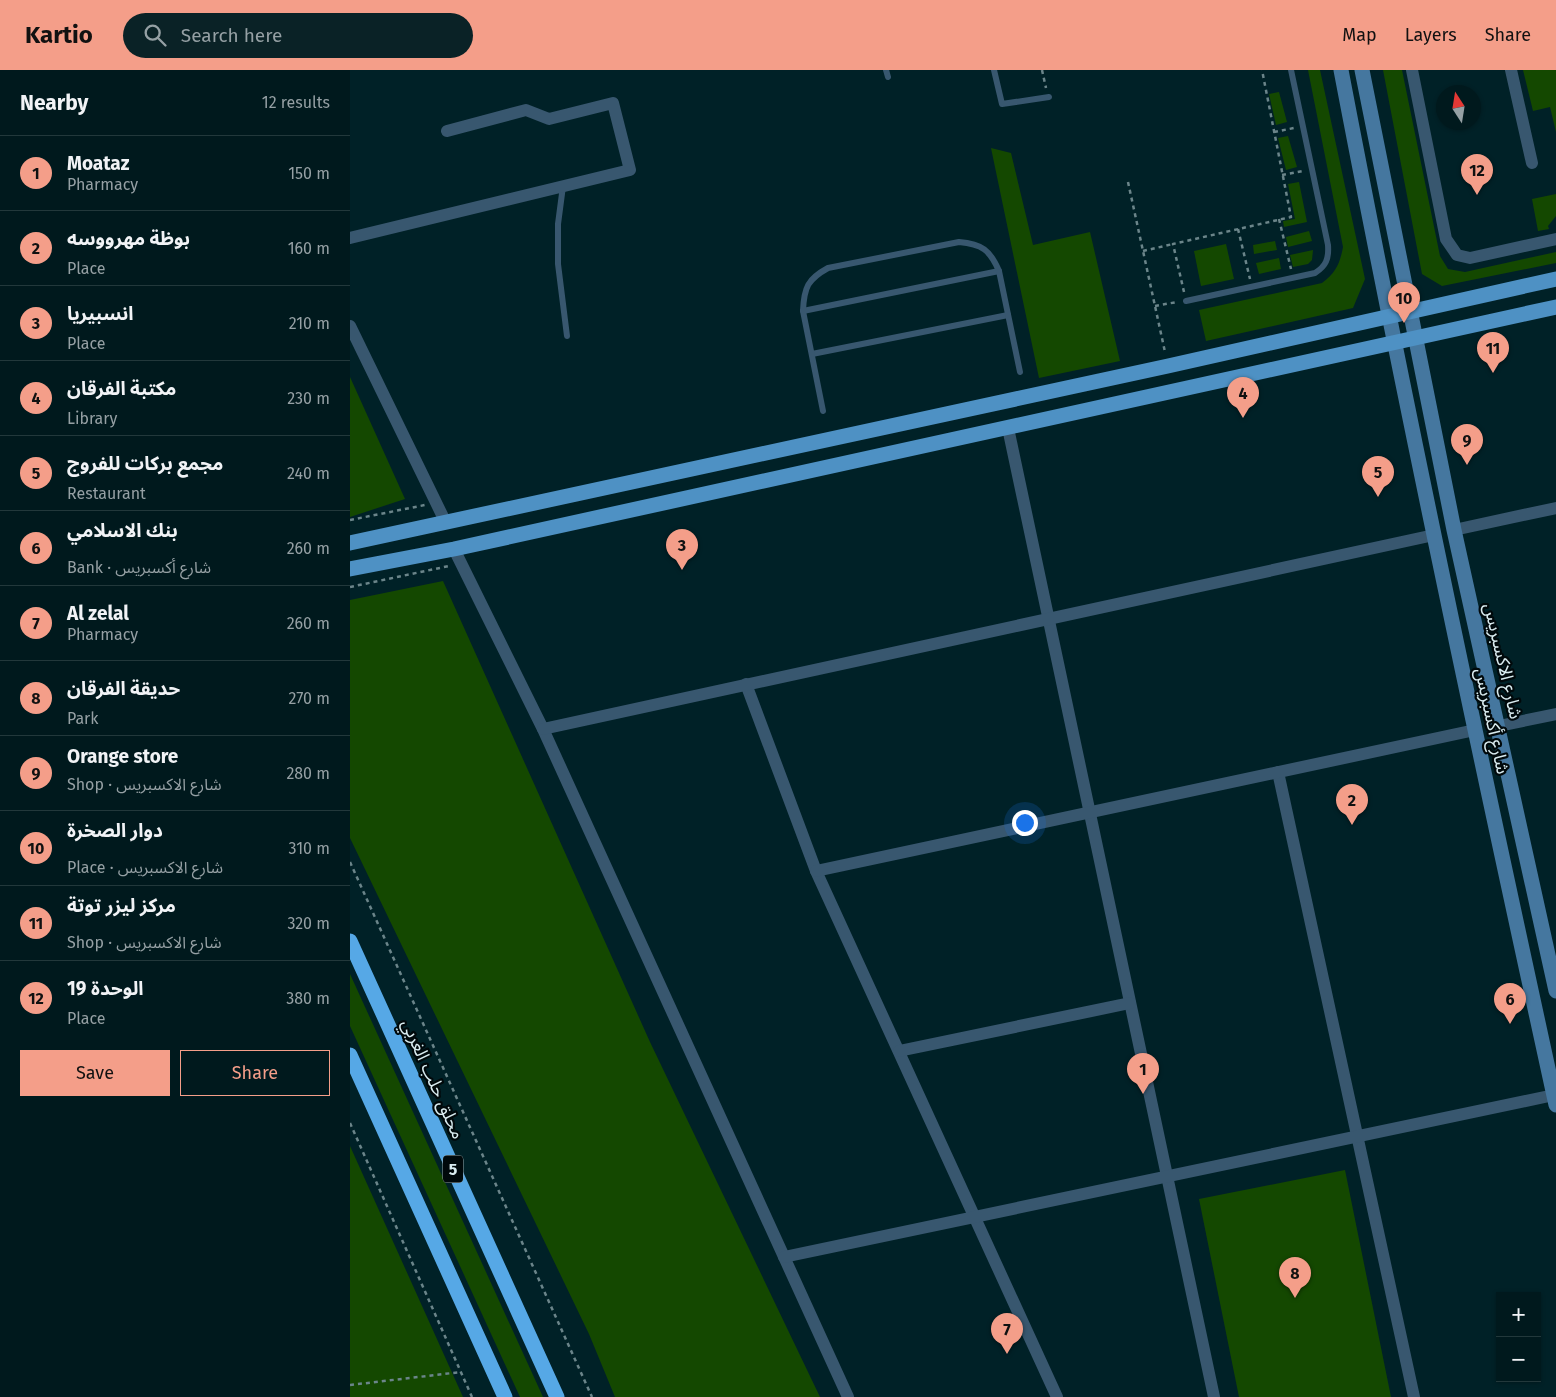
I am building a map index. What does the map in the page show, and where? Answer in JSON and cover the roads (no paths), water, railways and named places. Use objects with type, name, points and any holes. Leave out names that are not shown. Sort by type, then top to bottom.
[{"type":"highway","name":"محلق حلب الغربي","points":[[350,941],[557,1397]]},
{"type":"highway","points":[[350,1055],[505,1397]]},
{"type":"main road","points":[[350,543],[1168,366],[1556,279]]},
{"type":"main road","points":[[350,569],[454,549],[1556,307]]},
{"type":"street","name":"شارع أكسبريس","points":[[1341,70],[1434,535],[1555,1100]]},
{"type":"street","name":"شارع الاكسبريس","points":[[1362,70],[1454,530],[1499,726],[1556,991]]},
{"type":"street","points":[[1412,70],[1446,239],[1456,255],[1470,258],[1556,239]]},
{"type":"street","points":[[1511,70],[1532,163]]},
{"type":"street","points":[[350,238],[630,170],[613,103],[549,119],[526,110],[447,131]]},
{"type":"street","points":[[350,326],[446,523]]},
{"type":"street","points":[[1008,428],[1214,1397]]},
{"type":"street","points":[[1454,530],[1556,508]]},
{"type":"street","points":[[542,729],[1434,535]]},
{"type":"street","points":[[454,549],[542,729],[848,1397]]},
{"type":"street","points":[[746,684],[816,871],[1057,1397]]},
{"type":"street","points":[[1499,726],[1556,714]]},
{"type":"street","points":[[816,871],[1475,730]]},
{"type":"street","points":[[1278,772],[1414,1397]]},
{"type":"street","points":[[898,1051],[1130,1003]]},
{"type":"street","points":[[784,1257],[1356,1136],[1555,1100]]},
{"type":"lane","points":[[994,70],[1002,104],[1048,96]]},
{"type":"lane","points":[[1186,301],[1315,274],[1324,268],[1328,256],[1291,70]]},
{"type":"lane","points":[[563,186],[558,224],[558,264],[567,336]]},
{"type":"lane","points":[[823,411],[803,311],[804,296],[812,277],[828,268],[959,242],[978,244],[993,258],[1000,271],[1020,372]]},
{"type":"lane","points":[[803,311],[1000,271]]},
{"type":"lane","points":[[812,354],[1008,315]]},
{"type":"place","name":"الوحدة 19","points":[[1477,195]]},
{"type":"place","name":"دوار الصخرة","points":[[1404,323]]},
{"type":"place","name":"مركز ليزر توتة","points":[[1493,373]]},
{"type":"place","name":"مكتبة الفرقان","points":[[1243,418]]},
{"type":"place","name":"Orange store","points":[[1467,465]]},
{"type":"place","name":"مجمع بركات للفروج","points":[[1378,497]]},
{"type":"place","name":"انسبيريا","points":[[682,570]]},
{"type":"place","name":"بوظة مهرووسه","points":[[1352,825]]},
{"type":"place","name":"بنك الاسلامي","points":[[1510,1024]]},
{"type":"place","name":"Moataz","points":[[1143,1094]]},
{"type":"place","name":"حديقة الفرقان","points":[[1295,1298]]},
{"type":"place","name":"Al zelal","points":[[1007,1354]]}]
